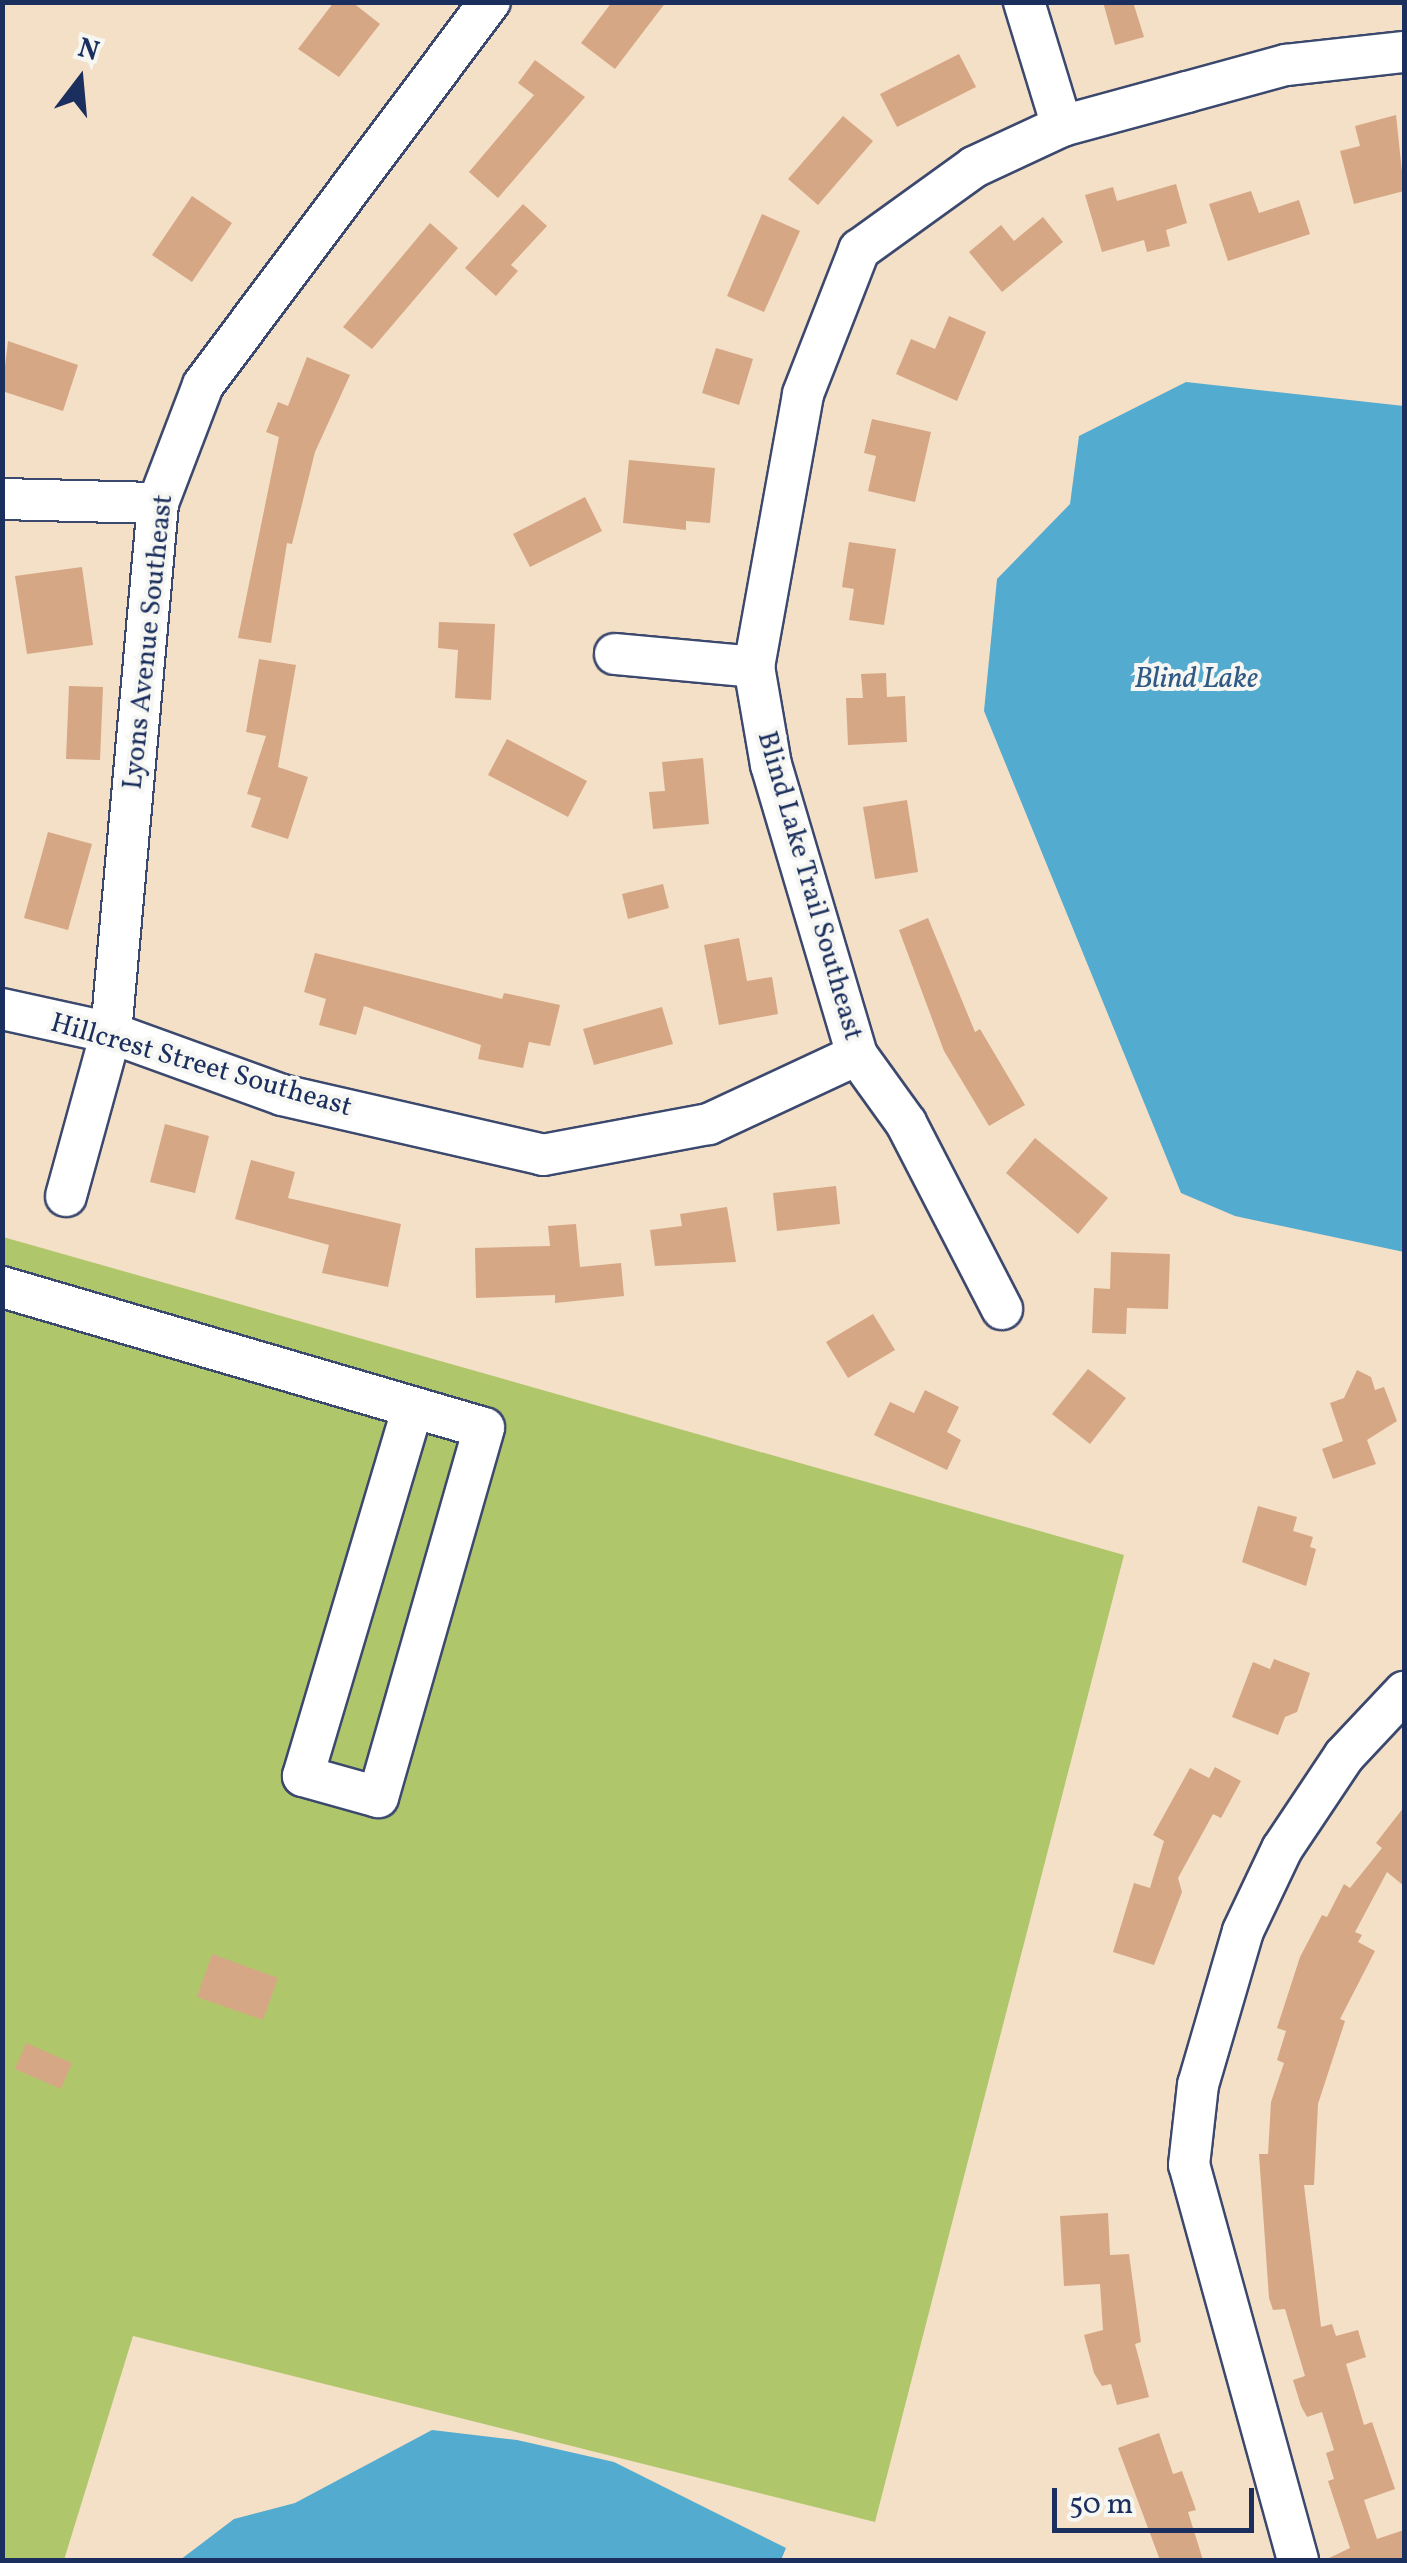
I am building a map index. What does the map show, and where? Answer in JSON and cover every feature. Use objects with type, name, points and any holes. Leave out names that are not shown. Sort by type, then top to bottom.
[{"type":"street","points":[[1024,2],[1062,126]]},
{"type":"street","name":"Lyons Avenue Southeast","points":[[66,1196],[111,1033],[158,503],[203,386],[478,7]]},
{"type":"street","name":"Blind Lake Trail Southeast","points":[[1002,1308],[906,1123],[857,1055],[771,765],[754,667],[803,394],[859,250],[974,167],[1062,126],[1286,66],[1404,52]]},
{"type":"street","points":[[2,499],[158,503]]},
{"type":"street","points":[[615,654],[754,667]]},
{"type":"street","name":"Hillcrest Street Southeast","points":[[2,1010],[111,1033],[282,1095],[544,1156],[709,1124],[857,1055]]},
{"type":"street","points":[[2,1287],[484,1428],[378,1798],[303,1776],[413,1408]]},
{"type":"street","points":[[1298,2560],[1189,2165],[1196,2101],[1225,1982],[1282,1849],[1344,1756],[1404,1692]]},
{"type":"green space","points":[[3,1237],[1124,1555],[875,2522],[133,2336],[64,2560],[3,2560]]},
{"type":"water","name":"Blind Lake","points":[[1186,382],[1404,406],[1404,1252],[1235,1216],[1181,1193],[984,711],[997,579],[1070,504],[1079,436]]},
{"type":"water","points":[[432,2430],[517,2440],[614,2462],[786,2548],[781,2560],[180,2560],[234,2519],[295,2503]]},
{"type":"building","points":[[334,2],[352,2],[380,24],[339,77],[298,49]]},
{"type":"building","points":[[612,2],[666,2],[615,69],[581,43]]},
{"type":"building","points":[[1103,2],[1133,2],[1144,37],[1115,45]]},
{"type":"building","points":[[959,54],[976,87],[897,127],[880,94]]},
{"type":"building","points":[[535,60],[585,97],[498,198],[469,172],[534,95],[518,83]]},
{"type":"building","points":[[1396,115],[1404,191],[1354,204],[1340,151],[1360,146],[1355,126]]},
{"type":"building","points":[[843,116],[873,141],[818,205],[788,179]]},
{"type":"building","points":[[1176,184],[1187,223],[1166,230],[1170,246],[1147,252],[1144,240],[1102,252],[1085,195],[1113,187],[1117,201]]},
{"type":"building","points":[[1251,191],[1259,213],[1299,200],[1310,234],[1228,261],[1209,204]]},
{"type":"building","points":[[192,196],[232,223],[192,282],[152,255]]},
{"type":"building","points":[[523,204],[547,226],[511,265],[518,271],[496,296],[465,268]]},
{"type":"building","points":[[762,214],[800,231],[764,312],[727,296]]},
{"type":"building","points":[[1043,217],[1063,242],[1002,292],[969,252],[1001,225],[1014,241]]},
{"type":"building","points":[[430,223],[458,248],[372,349],[343,327]]},
{"type":"building","points":[[949,316],[986,332],[957,401],[896,374],[911,339],[935,349]]},
{"type":"building","points":[[8,341],[78,365],[63,411],[2,391]]},
{"type":"building","points":[[716,348],[753,359],[739,405],[702,393]]},
{"type":"building","points":[[307,357],[350,375],[315,452],[292,544],[287,543],[271,643],[238,638],[279,437],[266,432],[278,402],[288,406]]},
{"type":"building","points":[[872,419],[931,432],[915,502],[868,491],[876,456],[864,453]]},
{"type":"building","points":[[629,460],[715,468],[710,523],[686,521],[686,530],[623,523]]},
{"type":"building","points":[[585,497],[602,531],[530,567],[513,534]]},
{"type":"building","points":[[849,542],[896,549],[884,625],[849,620],[854,589],[842,587]]},
{"type":"building","points":[[82,567],[93,645],[27,654],[15,576]]},
{"type":"building","points":[[439,622],[495,624],[491,700],[455,698],[458,650],[438,648]]},
{"type":"building","points":[[259,659],[296,665],[278,767],[308,777],[288,839],[251,827],[261,798],[247,794],[266,736],[246,732]]},
{"type":"building","points":[[886,673],[887,697],[905,696],[907,742],[848,745],[846,698],[863,698],[861,674]]},
{"type":"building","points":[[69,686],[103,687],[100,760],[66,759]]},
{"type":"building","points":[[507,739],[587,781],[568,817],[488,775]]},
{"type":"building","points":[[703,758],[709,824],[653,829],[649,792],[665,791],[662,762]]},
{"type":"building","points":[[907,800],[918,872],[875,879],[863,807]]},
{"type":"building","points":[[48,832],[92,844],[68,930],[24,918]]},
{"type":"building","points":[[663,884],[669,908],[628,919],[622,894]]},
{"type":"building","points":[[928,918],[975,1032],[980,1029],[1025,1105],[989,1126],[944,1051],[899,930]]},
{"type":"building","points":[[739,938],[747,981],[772,977],[778,1014],[719,1025],[704,945]]},
{"type":"building","points":[[315,953],[502,999],[504,993],[560,1005],[550,1046],[529,1042],[523,1068],[478,1059],[481,1045],[364,1006],[356,1035],[319,1025],[326,999],[304,992]]},
{"type":"building","points":[[662,1007],[673,1044],[594,1065],[583,1029]]},
{"type":"building","points":[[165,1124],[209,1136],[195,1193],[150,1182]]},
{"type":"building","points":[[1035,1138],[1108,1198],[1078,1234],[1006,1173]]},
{"type":"building","points":[[251,1160],[295,1172],[288,1198],[401,1224],[388,1287],[322,1273],[329,1245],[235,1219]]},
{"type":"building","points":[[836,1186],[840,1224],[777,1231],[773,1193]]},
{"type":"building","points":[[727,1207],[736,1262],[655,1266],[650,1230],[682,1226],[680,1214]]},
{"type":"building","points":[[576,1224],[580,1267],[621,1263],[624,1296],[555,1303],[555,1295],[476,1298],[475,1248],[550,1246],[548,1226]]},
{"type":"building","points":[[1111,1252],[1170,1254],[1168,1309],[1127,1308],[1126,1334],[1092,1333],[1094,1288],[1110,1289]]},
{"type":"building","points":[[873,1314],[895,1350],[848,1378],[826,1342]]},
{"type":"building","points":[[1088,1369],[1126,1398],[1090,1444],[1052,1414]]},
{"type":"building","points":[[1357,1370],[1371,1377],[1375,1390],[1384,1387],[1397,1421],[1367,1440],[1376,1464],[1333,1479],[1322,1449],[1343,1441],[1330,1403],[1344,1398]]},
{"type":"building","points":[[925,1390],[959,1407],[947,1432],[961,1440],[947,1470],[874,1435],[890,1402],[914,1413]]},
{"type":"building","points":[[1258,1506],[1297,1517],[1293,1531],[1313,1537],[1310,1547],[1316,1549],[1306,1586],[1242,1562]]},
{"type":"building","points":[[1274,1659],[1310,1673],[1297,1712],[1285,1717],[1278,1735],[1232,1717],[1253,1662],[1270,1669]]},
{"type":"building","points":[[1215,1767],[1241,1781],[1221,1818],[1213,1814],[1178,1878],[1182,1892],[1154,1965],[1113,1952],[1134,1883],[1150,1888],[1164,1841],[1153,1835],[1190,1768],[1209,1778]]},
{"type":"building","points":[[1404,1807],[1404,1886],[1387,1872],[1355,1932],[1362,1935],[1358,1942],[1375,1951],[1340,2019],[1345,2021],[1318,2104],[1314,2185],[1304,2185],[1321,2327],[1332,2324],[1336,2336],[1358,2330],[1366,2357],[1346,2364],[1364,2425],[1372,2422],[1395,2489],[1364,2500],[1377,2539],[1404,2530],[1404,2560],[1325,2560],[1350,2548],[1328,2481],[1334,2479],[1326,2453],[1334,2450],[1322,2412],[1307,2417],[1301,2406],[1293,2380],[1305,2376],[1285,2309],[1273,2310],[1269,2298],[1259,2154],[1268,2154],[1271,2102],[1284,2063],[1277,2060],[1286,2031],[1277,2028],[1300,1957],[1322,1915],[1327,1917],[1344,1884],[1350,1888],[1382,1848],[1376,1843]]},
{"type":"building","points":[[212,1954],[278,1978],[263,2020],[197,1997]]},
{"type":"building","points":[[26,2043],[72,2063],[61,2089],[15,2069]]},
{"type":"building","points":[[1108,2213],[1110,2255],[1129,2254],[1141,2342],[1135,2344],[1149,2397],[1117,2405],[1111,2384],[1102,2386],[1094,2373],[1084,2335],[1103,2330],[1100,2284],[1064,2286],[1060,2216]]},
{"type":"building","points":[[1159,2433],[1173,2474],[1182,2471],[1196,2510],[1188,2512],[1203,2560],[1160,2560],[1118,2448]]}]
